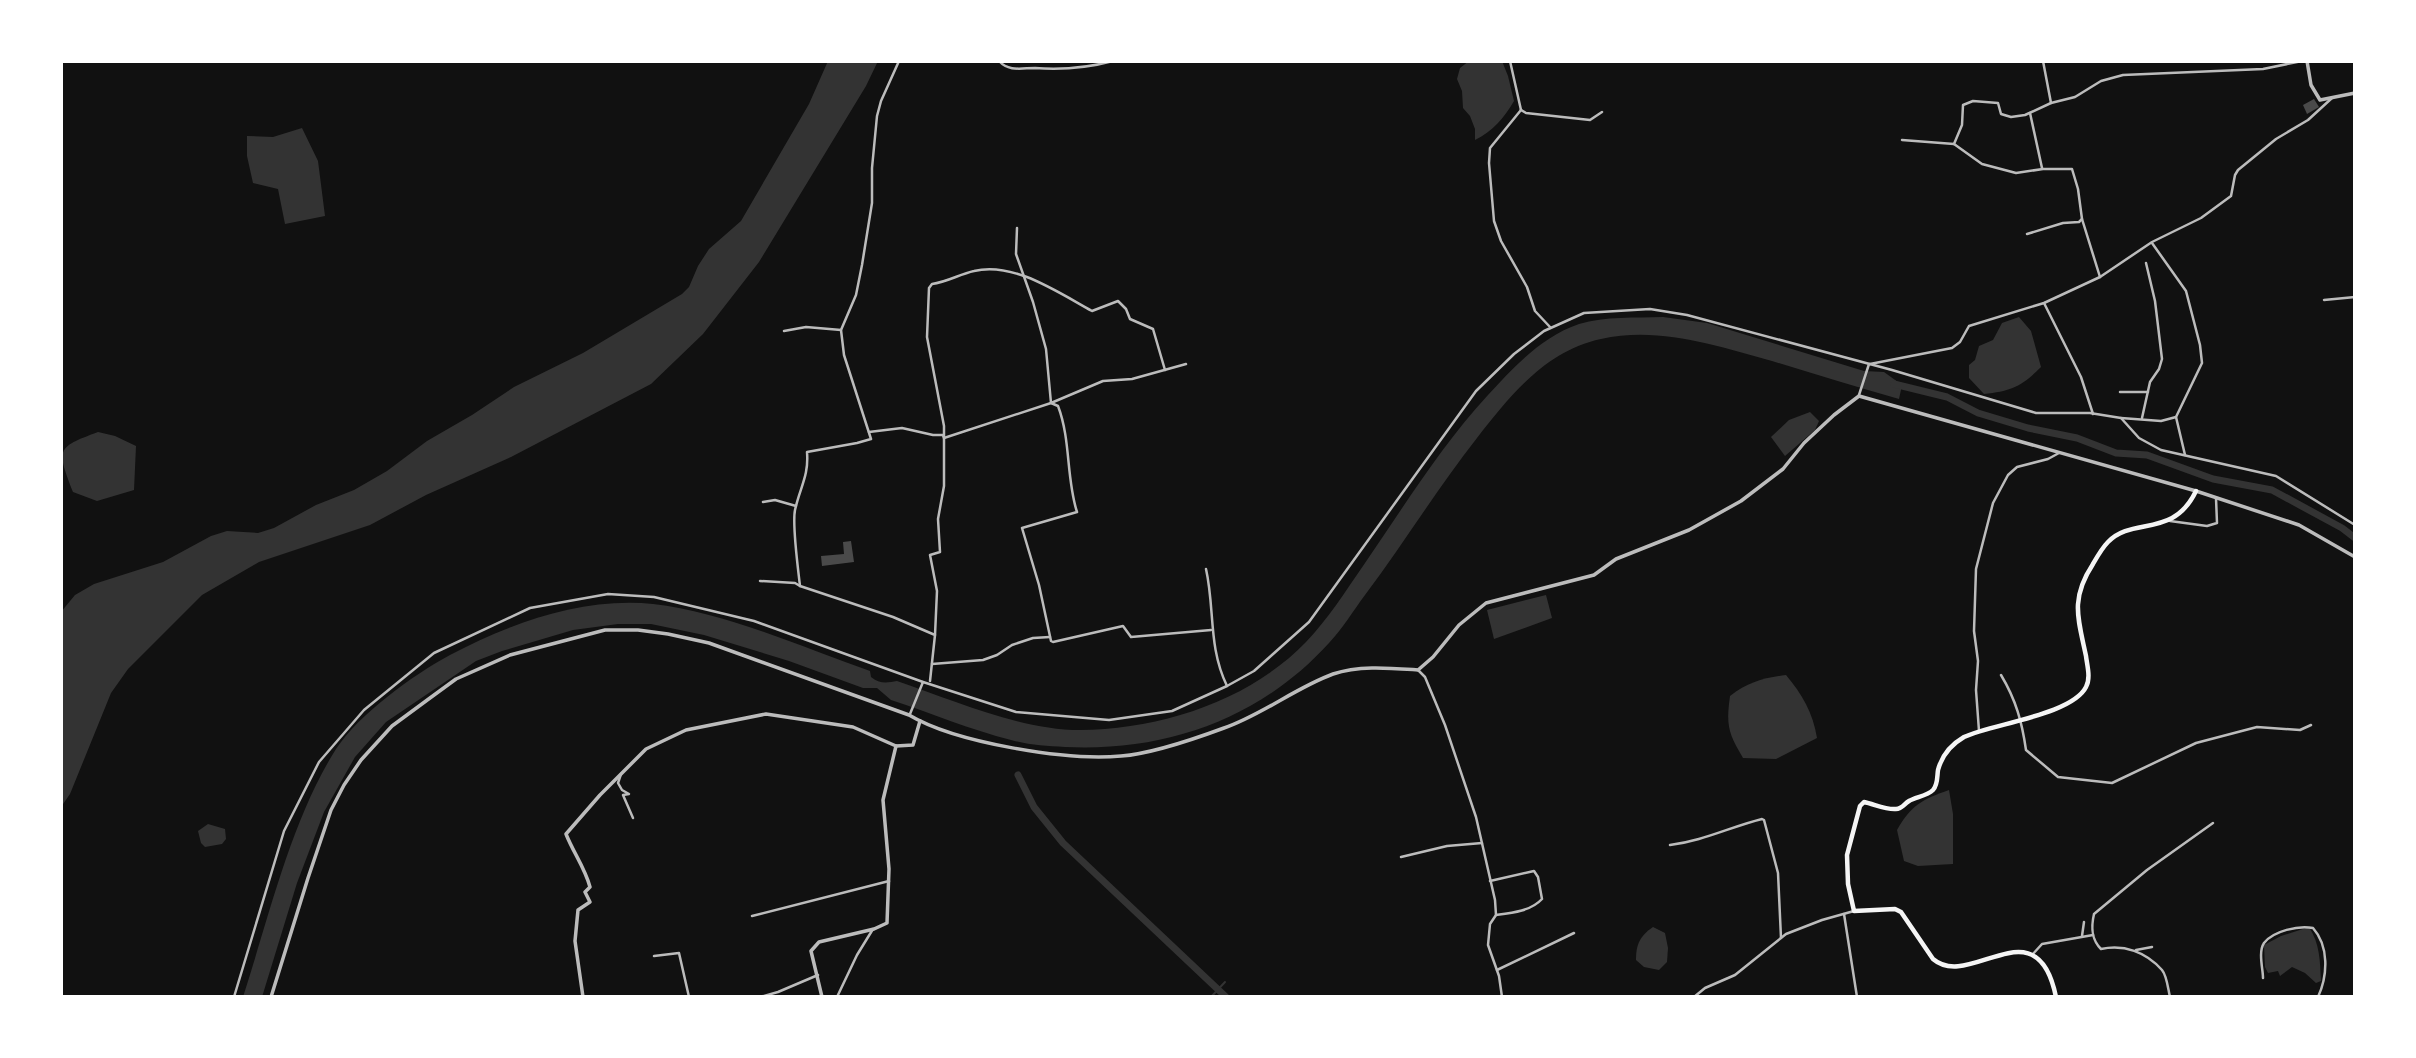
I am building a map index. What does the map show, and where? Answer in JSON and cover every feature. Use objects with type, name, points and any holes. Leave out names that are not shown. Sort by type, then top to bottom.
[{"type":"main road","points":[[2056,997],[2052,980],[2037,959],[2025,952],[1998,955],[1964,966],[1940,964],[1933,959],[1901,912],[1895,909],[1854,911],[1848,884],[1847,855],[1860,806],[1864,802],[1898,809],[1933,790],[1938,769],[1947,751],[1961,739],[2060,706],[2082,693],[2086,687],[2088,669],[2078,614],[2078,592],[2083,580],[2107,543],[2117,534],[2167,520],[2187,507],[2196,491]]},
{"type":"street","points":[[800,586],[794,512],[805,482],[807,452],[871,439],[844,355],[841,330],[856,295],[862,265],[872,203],[872,168],[878,109],[898,61]]},
{"type":"street","points":[[999,61],[1010,68],[1051,70],[1082,69],[1113,61]]},
{"type":"street","points":[[1510,61],[1521,110],[1526,113],[1590,120],[1602,112]]},
{"type":"street","points":[[2043,61],[2051,103]]},
{"type":"street","points":[[1954,144],[1962,125],[1963,105],[1968,102],[1998,103],[2001,114],[2005,116],[2030,113],[2051,103],[2075,97],[2101,81],[2123,75],[2263,69],[2304,61],[2311,85],[2320,100],[2355,93]]},
{"type":"street","points":[[1869,364],[1952,348],[1960,342],[1969,326],[2044,303],[2099,277],[2152,242],[2200,218],[2228,199],[2238,170],[2276,139],[2308,120],[2332,98]]},
{"type":"street","points":[[1521,110],[1490,148],[1494,221],[1501,241],[1527,287],[1535,311],[1550,327]]},
{"type":"street","points":[[2030,113],[2043,169]]},
{"type":"street","points":[[1902,140],[1954,144],[1982,164],[2016,173],[2072,169],[2082,219],[2099,277]]},
{"type":"street","points":[[2027,234],[2063,223],[2079,222],[2082,219]]},
{"type":"street","points":[[1017,228],[1016,254],[1046,349],[1051,403]]},
{"type":"street","points":[[2152,242],[2186,291],[2200,345],[2202,363],[2176,417],[2185,455]]},
{"type":"street","points":[[2142,418],[2148,392],[2162,359],[2155,300],[2146,263]]},
{"type":"street","points":[[940,558],[938,519],[944,486],[944,426],[927,337],[929,288],[932,284],[976,270],[1011,271],[1092,311],[1118,301],[1132,321],[1153,329],[1165,370]]},
{"type":"street","points":[[2324,300],[2355,298]]},
{"type":"street","points":[[2044,303],[2081,377],[2093,414]]},
{"type":"street","points":[[234,997],[284,831],[319,762],[364,710],[435,653],[530,608],[608,594],[654,597],[754,621],[923,682],[930,682],[1016,712],[1109,720],[1172,710],[1254,671],[1309,622],[1476,391],[1514,354],[1550,327],[1584,313],[1650,309],[1738,328],[2036,413],[2093,414],[2161,421],[2176,417]]},
{"type":"street","points":[[785,331],[806,327],[841,330]]},
{"type":"street","points":[[944,438],[1051,403],[1103,381],[1132,379],[1185,364]]},
{"type":"street","points":[[271,997],[331,810],[361,760],[392,726],[430,698],[456,680],[510,655],[605,630],[648,631],[709,643],[984,742],[1070,755],[1122,756],[1226,728],[1335,673],[1376,667],[1418,670],[1433,657],[1459,625],[1486,603],[1594,575],[1616,559],[1689,530],[1741,501],[1783,469],[1804,443],[1859,396],[1869,364]]},
{"type":"street","points":[[2120,392],[2148,392]]},
{"type":"street","points":[[1859,396],[2196,491],[2299,525],[2355,557]]},
{"type":"street","points":[[1051,403],[1058,406],[1063,419],[1070,491],[1077,512],[1022,528],[1039,585],[1049,638],[1053,642],[1123,626],[1131,637],[1211,630]]},
{"type":"street","points":[[2121,418],[2139,438],[2161,450],[2276,475],[2355,525]]},
{"type":"street","points":[[869,432],[902,428],[943,435],[944,438]]},
{"type":"street","points":[[1979,731],[1976,690],[1978,661],[1974,631],[1976,569],[1993,503],[2008,475],[2017,467],[2060,453]]},
{"type":"street","points":[[2167,520],[2207,526],[2217,523],[2216,498]]},
{"type":"street","points":[[763,502],[775,500],[796,506]]},
{"type":"street","points":[[930,682],[937,591],[930,555],[940,552]]},
{"type":"street","points":[[1206,569],[1211,630],[1227,686]]},
{"type":"street","points":[[760,581],[795,583],[893,617],[935,635]]},
{"type":"street","points":[[932,664],[983,660],[1032,638],[1049,638]]},
{"type":"street","points":[[1418,670],[1424,677],[1445,724],[1476,817],[1495,900],[1496,915],[1490,925],[1488,945],[1497,970],[1502,997]]},
{"type":"street","points":[[2001,676],[2011,691],[2022,720],[2026,750],[2058,777],[2112,783],[2196,743],[2258,727],[2300,730],[2311,724]]},
{"type":"street","points":[[909,715],[923,682]]},
{"type":"street","points":[[583,997],[575,941],[578,911],[590,902],[585,892],[590,887],[586,872],[566,834],[646,749],[686,730],[766,713],[853,727],[896,746],[913,745],[920,721]]},
{"type":"street","points":[[822,997],[811,951],[819,942],[874,929],[887,923],[889,881],[883,800],[896,746]]},
{"type":"street","points":[[621,774],[618,783],[622,790],[629,794],[623,795],[633,818]]},
{"type":"street","points":[[1670,845],[1707,838],[1741,824],[1764,820],[1778,873],[1781,938]]},
{"type":"street","points":[[2152,947],[2136,950],[2118,947],[2101,949],[2093,935],[2094,914],[2147,870],[2213,823]]},
{"type":"street","points":[[1401,857],[1447,846],[1482,843]]},
{"type":"street","points":[[1490,881],[1534,871],[1538,877],[1542,899],[1532,907],[1496,915]]},
{"type":"street","points":[[752,916],[889,881]]},
{"type":"street","points":[[1694,997],[1705,988],[1735,975],[1781,938],[1822,920],[1854,911]]},
{"type":"street","points":[[1844,914],[1857,997]]},
{"type":"street","points":[[2082,936],[2084,922]]},
{"type":"street","points":[[2263,978],[2263,943],[2289,929],[2313,928],[2322,938],[2326,960],[2318,997]]},
{"type":"street","points":[[836,997],[857,955],[874,929]]},
{"type":"street","points":[[1497,970],[1574,933]]},
{"type":"street","points":[[2032,956],[2042,944],[2093,935]]},
{"type":"street","points":[[2136,950],[2164,971],[2170,997]]},
{"type":"street","points":[[654,956],[679,953],[688,997]]},
{"type":"street","points":[[760,997],[818,975]]},
{"type":"shaded area","points":[[828,61],[878,61],[866,86],[759,262],[703,334],[651,384],[511,457],[426,495],[370,525],[259,562],[202,595],[128,669],[111,693],[70,794],[61,807],[61,612],[75,595],[94,584],[163,562],[211,536],[227,531],[258,533],[274,528],[316,505],[354,490],[514,387],[583,353],[682,294],[689,287],[709,249],[741,221],[809,104]]},
{"type":"shaded area","points":[[1469,61],[1502,61],[1514,101],[1498,124],[1475,140],[1475,129],[1470,116],[1463,108],[1462,91],[1457,79],[1460,68]]},
{"type":"shaded area","points":[[302,128],[318,161],[325,216],[285,224],[278,189],[253,183],[247,156],[247,136],[273,137]]},
{"type":"shaded area","points":[[1663,317],[1707,323],[1864,371],[1884,372],[1902,385],[1899,399],[1730,349],[1666,336],[1623,336],[1581,345],[1530,377],[1502,406],[1339,631],[1302,669],[1273,692],[1242,711],[1175,736],[1139,744],[1065,747],[1018,742],[891,700],[877,688],[863,688],[789,661],[704,635],[651,624],[618,624],[573,630],[502,651],[476,661],[386,722],[355,757],[324,812],[297,883],[262,997],[243,997],[272,902],[306,806],[336,749],[358,722],[388,696],[435,663],[473,643],[522,623],[574,609],[627,603],[653,604],[735,622],[870,671],[871,677],[877,681],[897,681],[1010,720],[1057,729],[1080,730],[1141,724],[1172,717],[1231,696],[1283,663],[1306,642],[1336,605],[1454,435],[1508,374],[1540,345],[1565,330],[1589,321]]},
{"type":"shaded area","points":[[2019,317],[2031,331],[2041,367],[2016,386],[1984,394],[1969,378],[1969,365],[1975,360],[1979,346],[1993,340],[2002,323]]},
{"type":"shaded area","points":[[1810,412],[1819,421],[1815,430],[1785,456],[1771,437],[1789,420]]},
{"type":"shaded area","points":[[98,432],[115,436],[136,446],[134,490],[97,501],[73,492],[64,467],[63,452],[74,442]]},
{"type":"shaded area","points":[[1546,595],[1552,618],[1494,639],[1487,610]]},
{"type":"shaded area","points":[[1786,675],[1806,704],[1817,738],[1776,759],[1743,758],[1729,728],[1730,696],[1756,681]]},
{"type":"shaded area","points":[[1949,790],[1953,814],[1953,864],[1918,866],[1904,861],[1897,830],[1902,821],[1918,804]]},
{"type":"shaded area","points":[[208,824],[225,829],[226,839],[222,844],[205,847],[201,843],[198,831]]},
{"type":"shaded area","points":[[1653,927],[1665,933],[1668,948],[1667,962],[1659,970],[1644,967],[1636,960],[1640,941]]},
{"type":"shaded area","points":[[2309,927],[2317,946],[2321,981],[2316,983],[2305,973],[2292,967],[2280,976],[2278,971],[2268,973],[2265,967],[2264,945]]},
{"type":"building","points":[[2314,99],[2319,107],[2307,114],[2303,105]]},
{"type":"building","points":[[851,541],[854,562],[822,566],[821,556],[844,554],[843,542]]},
{"type":"waterway","points":[[1894,384],[1947,397],[1978,413],[2028,428],[2077,438],[2116,453],[2147,455],[2213,479],[2272,490],[2342,528],[2355,538]]},
{"type":"waterway","points":[[1018,775],[1034,807],[1063,843],[1226,997]]},
{"type":"waterway","points":[[1211,997],[1225,982]]}]
